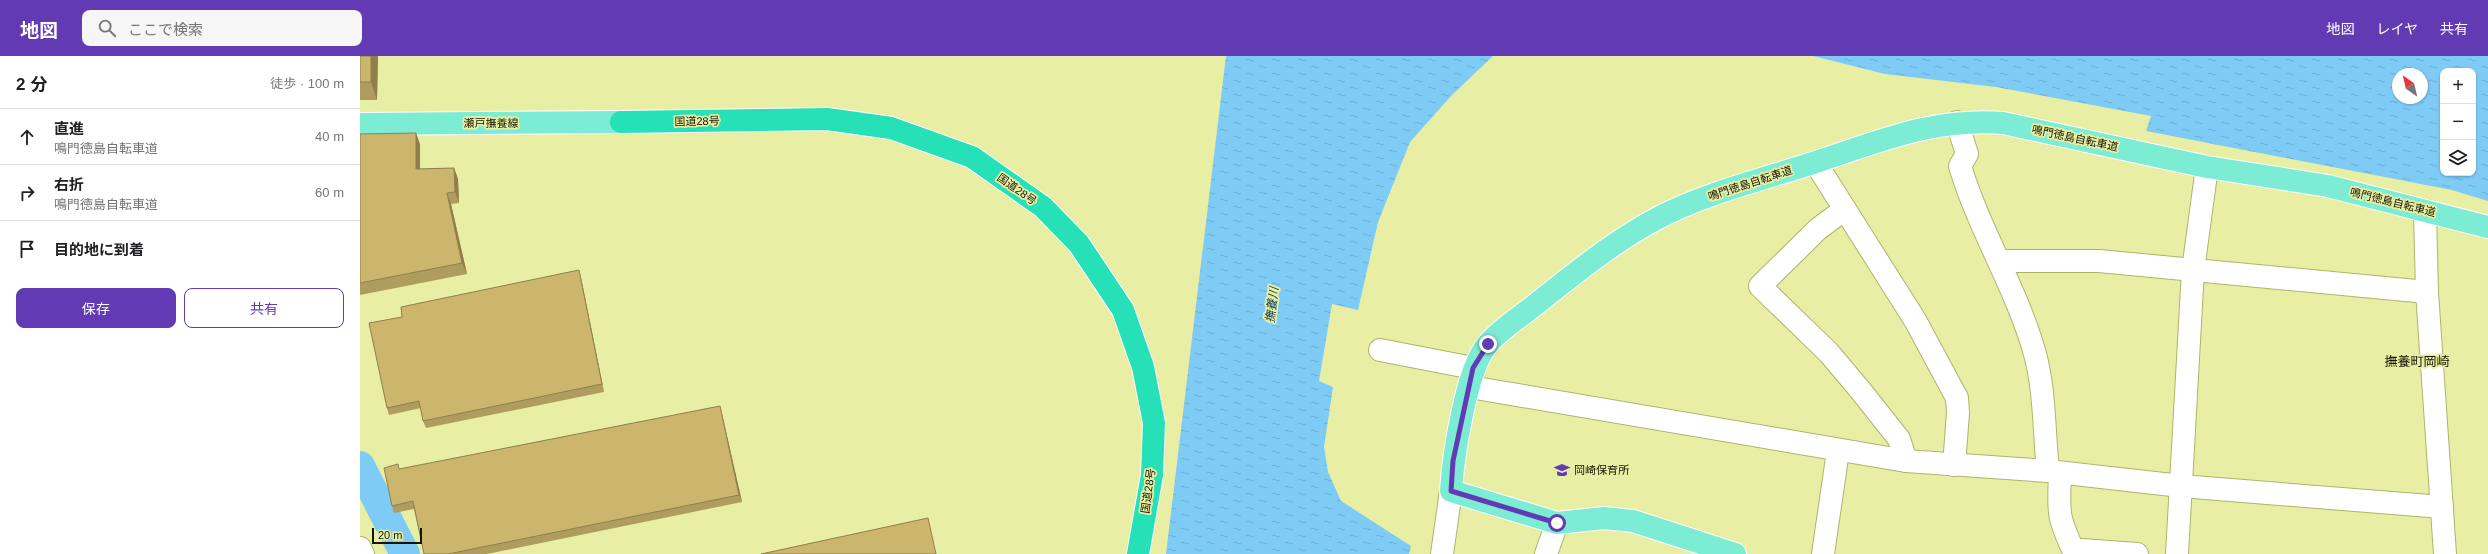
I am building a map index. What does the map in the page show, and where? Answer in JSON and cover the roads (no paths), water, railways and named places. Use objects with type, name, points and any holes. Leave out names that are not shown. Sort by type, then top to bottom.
[{"type":"highway","name":"国道28号","points":[[621,122],[827,119],[891,128],[972,157],[1044,208],[1079,244],[1123,310],[1143,367],[1154,423],[1152,474],[1138,554]]},
{"type":"main road","name":"瀬戸撫養線","points":[[360,124],[621,122]]},
{"type":"main road","name":"鳴門徳島自転車道","points":[[1451,491],[1453,461],[1472,377],[1488,344],[1592,262],[1642,227],[1695,201],[1915,129],[1957,122],[2003,123],[2207,166],[2328,186],[2488,227]]},
{"type":"main road","points":[[1451,491],[1557,523],[1604,518],[1633,521],[1736,554]]},
{"type":"street","points":[[1957,122],[1967,154],[1960,166],[1967,189],[2000,261],[2035,354],[2061,525],[2076,554],[2082,550],[2137,554]]},
{"type":"street","points":[[1815,162],[1915,320],[1957,398],[1958,412],[1954,465]]},
{"type":"street","points":[[2177,554],[2193,270],[2207,166]]},
{"type":"street","points":[[1845,209],[1818,229],[1760,286],[1829,353],[1861,391],[1899,439],[1906,461]]},
{"type":"street","points":[[2425,210],[2427,292],[2445,554]]},
{"type":"street","points":[[2000,261],[2099,261],[2427,292]]},
{"type":"street","points":[[1380,350],[1472,377],[1838,451],[1906,461],[2054,473],[2181,486],[2442,507]]},
{"type":"street","points":[[1823,554],[1838,451]]},
{"type":"street","points":[[1442,554],[1451,491]]},
{"type":"street","points":[[1546,554],[1557,523]]},
{"type":"street","points":[[360,548],[363,554]]},
{"type":"water","name":"撫養川","points":[[1226,56],[1493,56],[1452,95],[1410,142],[1378,222],[1358,310],[1332,304],[1319,381],[1333,387],[1324,447],[1328,472],[1341,501],[1411,546],[1409,554],[1166,554]]},
{"type":"water","points":[[1813,56],[2488,56],[2488,201],[2452,190],[2146,131],[2151,116],[1996,87],[1885,74]]},
{"type":"waterway","points":[[360,466],[405,554]]},
{"type":"place","name":"岡崎保育所","points":[[1562,470]]},
{"type":"district","name":"撫養町岡崎","points":[[2417,361]]}]
